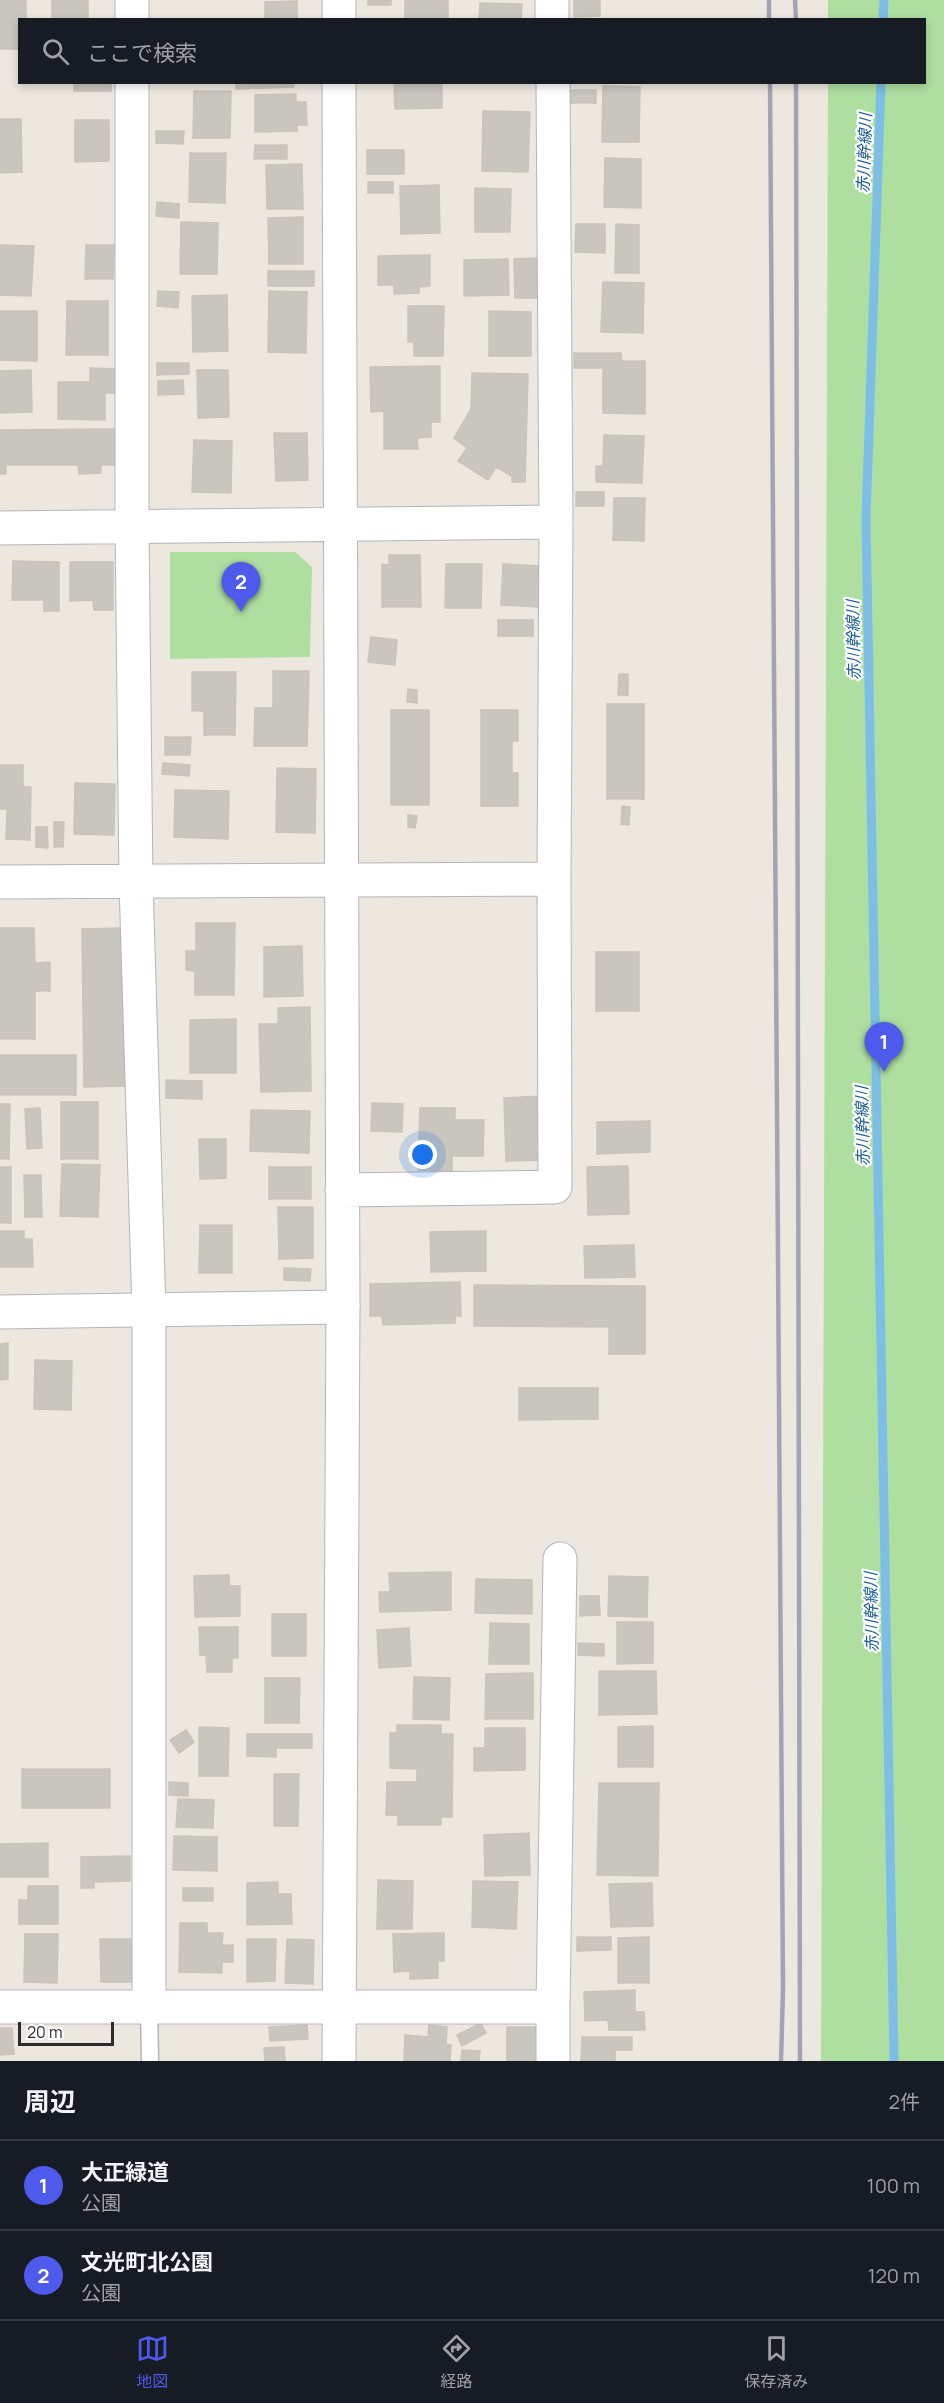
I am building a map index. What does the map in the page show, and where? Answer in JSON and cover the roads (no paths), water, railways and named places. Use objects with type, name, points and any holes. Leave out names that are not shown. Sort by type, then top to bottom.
[{"type":"street","points":[[132,0],[132,18]]},
{"type":"street","points":[[339,0],[339,18]]},
{"type":"street","points":[[552,0],[552,18]]},
{"type":"street","points":[[132,84],[132,528],[136,882],[149,1311],[149,2006]]},
{"type":"street","points":[[339,84],[343,1307],[339,2061]]},
{"type":"street","points":[[342,1190],[555,1187],[556,522],[553,84]]},
{"type":"street","points":[[0,528],[556,522]]},
{"type":"street","points":[[0,882],[554,879]]},
{"type":"street","points":[[0,1312],[343,1307]]},
{"type":"street","points":[[554,2061],[560,1559]]},
{"type":"street","points":[[0,2007],[553,2007]]},
{"type":"lane","points":[[149,2006],[150,2061]]},
{"type":"waterway","name":"赤川幹線川","points":[[883,18],[884,0]]},
{"type":"waterway","name":"赤川幹線川","points":[[881,84],[866,519],[894,2061]]},
{"type":"railway","points":[[769,0],[769,18]]},
{"type":"railway","points":[[795,0],[796,18]]},
{"type":"railway","points":[[770,84],[783,1990],[781,2061]]},
{"type":"railway","points":[[796,84],[800,2061]]},
{"type":"place","name":"文光町北公園","points":[[241,612]]},
{"type":"place","name":"大正緑道","points":[[884,1072]]}]
